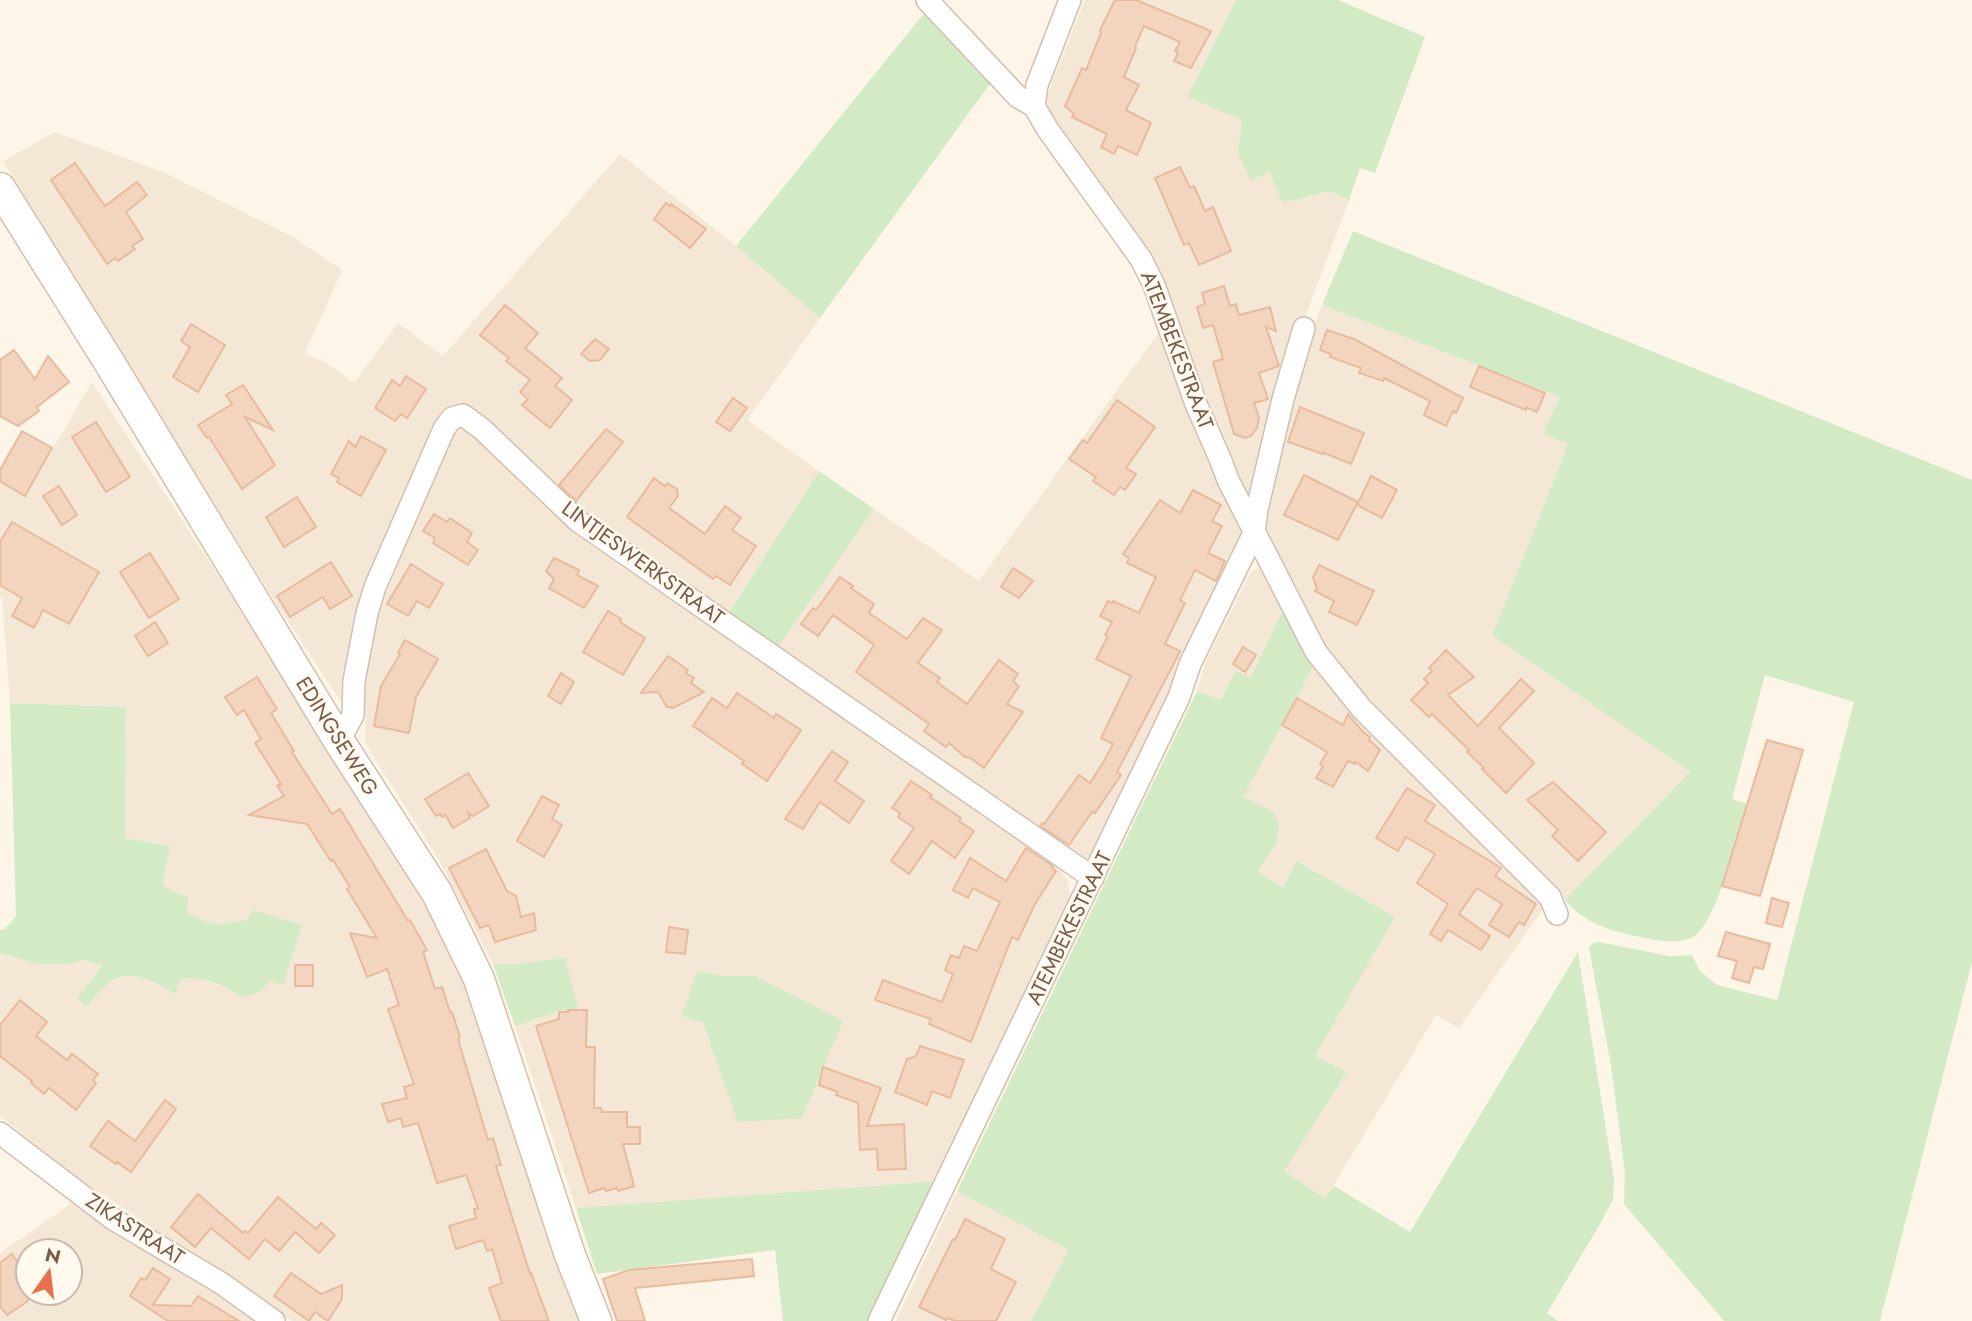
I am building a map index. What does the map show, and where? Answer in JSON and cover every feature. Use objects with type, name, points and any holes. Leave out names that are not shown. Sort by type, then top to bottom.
[{"type":"main road","name":"EDINGSEWEG","points":[[0,188],[339,741],[437,893],[479,979],[570,1255],[596,1321]]},
{"type":"street","name":"ATEMBEKESTRAAT","points":[[927,0],[1018,97],[1034,106],[1048,130],[1141,259],[1154,285],[1196,404],[1228,480],[1321,657],[1362,709],[1550,897],[1557,914]]},
{"type":"street","points":[[1034,106],[1037,85],[1070,0]]},
{"type":"street","name":"ATEMBEKESTRAAT","points":[[879,1321],[1180,697],[1190,664],[1254,533],[1257,509],[1283,399],[1304,328]]},
{"type":"street","name":"LINTJESWERKSTRAAT","points":[[339,741],[353,715],[354,681],[367,613],[376,587],[444,429],[452,418],[463,415],[482,429],[578,521],[1093,878]]},
{"type":"street","name":"ZIKASTRAAT","points":[[0,1133],[113,1219],[221,1283],[274,1321]]},
{"type":"shaded area","points":[[1085,0],[1236,0],[1187,97],[1242,120],[1283,202],[1329,191],[1349,200],[1303,322],[1253,498],[1246,496],[1207,408],[1181,329],[1153,264],[1049,111],[1049,90]]},
{"type":"shaded area","points":[[55,132],[165,173],[296,239],[342,270],[305,353],[331,366],[354,383],[398,323],[443,356],[620,154],[736,246],[820,318],[747,420],[819,471],[728,614],[578,513],[462,405],[376,580],[347,701],[343,703],[272,597],[3,161]]},
{"type":"shaded area","points":[[1322,305],[1560,397],[1568,444],[1492,635],[1690,772],[1565,900],[1430,767],[1369,702],[1327,648],[1268,534],[1265,521],[1283,434]]},
{"type":"shaded area","points":[[1162,328],[1248,526],[1096,852],[1082,861],[777,649],[874,509],[979,581]]},
{"type":"shaded area","points":[[92,382],[371,810],[444,931],[473,993],[583,1321],[292,1321],[222,1270],[178,1245],[77,1177],[0,1116],[0,953],[56,963],[69,964],[84,960],[103,965],[77,998],[120,977],[131,975],[142,977],[176,994],[180,979],[203,979],[226,987],[242,998],[254,910],[246,920],[223,924],[202,922],[187,912],[189,897],[174,892],[163,884],[170,846],[125,838],[126,707],[10,703],[0,597],[0,481],[25,496]]},
{"type":"shaded area","points":[[459,430],[473,431],[754,651],[1053,863],[1067,879],[1071,897],[938,1181],[576,1208],[515,1026],[563,1010],[565,959],[493,964],[438,858],[365,743],[366,675],[381,606],[451,435]],"holes":[[[697,971],[726,976],[755,976],[739,1122],[701,1022]]]},
{"type":"shaded area","points":[[1266,567],[1286,604],[1251,678],[1221,700],[1197,691],[1205,663],[1252,570]]},
{"type":"shaded area","points":[[1316,660],[1546,905],[1459,1028],[1436,1015],[1326,1198],[1283,1171],[1347,1073],[1314,1056],[1394,917],[1298,861],[1283,887],[1256,872],[1276,842],[1242,798]]},
{"type":"shaded area","points":[[957,1191],[1070,1250],[1031,1321],[896,1321]]},
{"type":"shaded area","points":[[72,1203],[194,1277],[257,1321],[0,1321],[0,1253],[14,1243],[14,1307],[84,1307],[84,1237],[23,1237]]},
{"type":"green space","points":[[1236,0],[1338,0],[1425,37],[1375,173],[1360,168],[1349,200],[1329,191],[1283,203],[1269,172],[1251,180],[1238,153],[1242,120],[1187,97]]},
{"type":"green space","points":[[929,7],[995,77],[820,318],[736,246]]},
{"type":"green space","points":[[1353,231],[1972,480],[1972,962],[1880,1321],[1724,1321],[1624,1204],[1625,1174],[1611,1065],[1589,948],[1593,943],[1599,942],[1669,956],[1692,955],[1700,971],[1717,985],[1777,1000],[1854,702],[1765,675],[1732,799],[1747,804],[1718,897],[1702,929],[1693,937],[1672,941],[1625,934],[1597,924],[1572,908],[1565,900],[1690,772],[1492,635],[1568,444],[1544,433],[1560,397],[1322,305]]},
{"type":"green space","points":[[819,471],[874,509],[777,649],[728,614]]},
{"type":"green space","points":[[1286,604],[1316,660],[1243,797],[1273,812],[1279,822],[1277,842],[1257,872],[1283,887],[1297,861],[1395,917],[1315,1056],[1347,1072],[1284,1171],[1325,1198],[1334,1186],[1410,1232],[1578,952],[1614,1180],[1613,1200],[1547,1313],[1558,1321],[1031,1321],[1069,1250],[957,1191],[1197,691],[1221,700],[1236,671],[1251,677]]},
{"type":"green space","points":[[10,703],[126,707],[125,838],[170,846],[163,884],[174,892],[189,897],[187,912],[195,917],[209,922],[229,923],[246,920],[253,910],[302,925],[283,985],[268,981],[262,991],[242,998],[227,988],[206,980],[180,979],[176,994],[152,981],[126,976],[109,983],[86,1007],[77,998],[103,965],[84,960],[69,964],[38,964],[0,953],[0,930],[5,929],[16,916]]},
{"type":"green space","points":[[565,958],[579,1011],[563,1010],[515,1026],[493,964]]},
{"type":"green space","points":[[697,971],[726,976],[755,976],[843,1021],[802,1118],[738,1122],[702,1022],[682,1016]]},
{"type":"green space","points":[[938,1181],[869,1321],[783,1321],[775,1250],[597,1274],[576,1208]]},
{"type":"building","points":[[1115,0],[1136,0],[1211,31],[1191,68],[1174,61],[1180,42],[1144,26],[1124,77],[1139,85],[1126,110],[1151,123],[1137,155],[1118,146],[1114,154],[1101,147],[1107,134],[1072,117],[1074,114],[1065,106],[1082,68],[1086,70],[1100,30]]},
{"type":"building","points":[[75,163],[105,206],[137,182],[147,195],[126,212],[143,239],[132,246],[135,249],[118,261],[115,258],[107,264],[51,180]]},
{"type":"building","points":[[1180,167],[1190,188],[1194,186],[1205,211],[1213,207],[1231,251],[1199,265],[1189,243],[1184,245],[1155,178]]},
{"type":"building","points":[[666,203],[706,229],[690,248],[654,219]]},
{"type":"building","points":[[1224,286],[1230,306],[1236,304],[1239,315],[1270,307],[1276,331],[1266,327],[1279,366],[1259,373],[1268,399],[1254,403],[1259,418],[1257,428],[1251,436],[1245,438],[1234,434],[1213,362],[1223,359],[1213,325],[1203,328],[1197,307],[1205,304],[1202,293]]},
{"type":"building","points":[[505,305],[538,333],[525,348],[562,378],[555,386],[572,400],[550,428],[522,405],[528,399],[520,392],[530,380],[506,361],[509,358],[480,335]]},
{"type":"building","points":[[191,324],[225,345],[198,392],[173,377],[190,347],[181,341]]},
{"type":"building","points":[[1327,330],[1354,339],[1463,398],[1456,413],[1453,411],[1446,426],[1424,415],[1430,401],[1384,378],[1383,381],[1359,373],[1361,368],[1330,357],[1331,354],[1320,350]]},
{"type":"building","points":[[595,339],[609,349],[600,360],[590,361],[581,354]]},
{"type":"building","points":[[14,350],[35,379],[48,356],[69,382],[37,407],[39,411],[18,426],[0,416],[0,360]]},
{"type":"building","points":[[1479,366],[1545,393],[1537,412],[1470,387]]},
{"type":"building","points":[[406,376],[426,389],[407,418],[401,414],[395,421],[375,408],[392,380],[400,386]]},
{"type":"building","points":[[243,385],[273,430],[245,417],[275,465],[242,489],[209,437],[207,438],[198,425],[232,404],[226,395]]},
{"type":"building","points":[[733,398],[747,408],[730,431],[716,422]]},
{"type":"building","points":[[1117,400],[1155,427],[1126,468],[1136,474],[1125,490],[1120,487],[1114,495],[1093,481],[1096,477],[1069,459],[1083,440],[1087,443]]},
{"type":"building","points":[[1300,407],[1364,433],[1351,464],[1288,442]]},
{"type":"building","points":[[96,422],[130,477],[106,492],[72,437]]},
{"type":"building","points":[[606,429],[623,442],[576,501],[559,485]]},
{"type":"building","points":[[22,431],[52,448],[25,496],[0,481],[0,470]]},
{"type":"building","points":[[361,436],[386,450],[361,496],[337,482],[339,478],[331,474],[349,441],[355,447]]},
{"type":"building","points":[[1304,475],[1358,502],[1338,540],[1284,515]]},
{"type":"building","points":[[1371,476],[1397,490],[1382,518],[1357,505]]},
{"type":"building","points":[[654,478],[665,486],[667,483],[677,489],[678,496],[669,508],[705,534],[725,506],[741,518],[732,530],[756,546],[730,585],[716,576],[713,579],[627,517]]},
{"type":"building","points":[[59,486],[77,515],[62,525],[43,496]]},
{"type":"building","points":[[1193,490],[1221,505],[1212,521],[1222,526],[1208,553],[1225,561],[1216,581],[1195,570],[1180,600],[1185,603],[1165,644],[1180,651],[1117,772],[1121,775],[1069,845],[1040,826],[1079,775],[1090,783],[1104,761],[1113,744],[1101,738],[1131,676],[1096,659],[1112,622],[1100,616],[1108,601],[1139,613],[1156,577],[1127,563],[1129,558],[1123,554],[1160,500],[1180,513]]},
{"type":"building","points":[[297,497],[316,527],[284,547],[266,517]]},
{"type":"building","points":[[434,514],[447,522],[450,518],[472,533],[467,542],[478,550],[468,565],[433,543],[435,538],[423,531]]},
{"type":"building","points":[[12,522],[99,572],[69,624],[43,610],[34,628],[12,616],[22,598],[0,585],[0,542]]},
{"type":"building","points":[[150,553],[179,599],[149,618],[120,572]]},
{"type":"building","points":[[554,558],[579,570],[577,575],[598,586],[584,608],[549,588],[554,579],[546,571]]},
{"type":"building","points":[[331,562],[352,596],[330,609],[323,597],[290,617],[277,596]]},
{"type":"building","points":[[411,564],[443,584],[429,608],[417,601],[408,616],[387,604]]},
{"type":"building","points":[[1319,565],[1374,591],[1357,625],[1329,612],[1334,601],[1315,591],[1317,589],[1313,577]]},
{"type":"building","points":[[1013,568],[1033,581],[1019,598],[1001,587]]},
{"type":"building","points":[[840,577],[874,604],[869,613],[907,639],[923,618],[942,630],[918,663],[940,678],[937,682],[967,704],[999,660],[1018,674],[1013,681],[1019,686],[1007,704],[1023,712],[984,768],[949,743],[946,747],[924,731],[929,724],[856,672],[874,645],[833,615],[818,636],[801,624],[813,608],[816,610]]},
{"type":"building","points":[[608,611],[645,638],[623,675],[583,652]]},
{"type":"building","points":[[155,622],[168,643],[148,656],[135,636]]},
{"type":"building","points":[[405,640],[438,659],[416,697],[409,733],[374,726],[381,686]]},
{"type":"building","points":[[1243,647],[1256,655],[1245,672],[1233,664]]},
{"type":"building","points":[[1446,650],[1474,677],[1448,695],[1478,726],[1521,679],[1534,691],[1499,728],[1534,763],[1506,793],[1467,752],[1469,750],[1432,714],[1429,717],[1411,700],[1428,683],[1424,679],[1432,671],[1429,668]]},
{"type":"building","points":[[668,656],[688,670],[686,673],[694,678],[691,683],[704,692],[673,708],[667,707],[658,692],[641,693]]},
{"type":"building","points":[[561,673],[574,682],[561,704],[548,696]]},
{"type":"building","points":[[257,677],[277,709],[271,713],[294,751],[292,752],[332,814],[340,809],[427,950],[423,952],[435,989],[442,987],[452,1012],[488,1140],[493,1138],[501,1165],[496,1166],[530,1274],[549,1321],[501,1321],[489,1288],[502,1283],[492,1249],[487,1251],[483,1240],[456,1249],[449,1226],[476,1218],[474,1209],[478,1208],[466,1175],[437,1183],[418,1123],[403,1127],[401,1118],[388,1122],[382,1104],[407,1098],[404,1087],[414,1084],[388,1009],[399,1005],[387,969],[367,977],[350,933],[377,938],[347,889],[350,887],[307,824],[249,815],[284,796],[277,786],[281,784],[255,743],[261,739],[244,710],[237,715],[225,697]]},
{"type":"building","points":[[737,693],[774,718],[776,714],[801,730],[767,781],[742,764],[744,761],[693,726],[712,698],[727,708]]},
{"type":"building","points":[[1297,698],[1343,725],[1348,714],[1380,750],[1368,771],[1356,762],[1355,764],[1348,761],[1333,787],[1316,778],[1327,752],[1282,725]]},
{"type":"building","points":[[1767,740],[1803,750],[1760,896],[1722,886]]},
{"type":"building","points":[[832,751],[848,762],[835,781],[864,801],[849,823],[820,802],[803,829],[785,819]]},
{"type":"building","points":[[468,773],[489,806],[473,816],[468,813],[470,818],[453,828],[445,815],[436,816],[425,799]]},
{"type":"building","points":[[911,781],[961,818],[959,821],[974,831],[955,858],[932,841],[909,874],[891,861],[914,828],[898,817],[900,813],[892,808]]},
{"type":"building","points":[[1553,782],[1606,832],[1578,861],[1552,836],[1558,830],[1527,800]]},
{"type":"building","points":[[1407,788],[1435,805],[1425,821],[1501,868],[1495,876],[1536,904],[1524,925],[1519,922],[1509,937],[1489,925],[1502,904],[1477,888],[1459,914],[1490,936],[1481,950],[1448,930],[1441,941],[1430,934],[1448,904],[1417,883],[1435,854],[1406,837],[1398,851],[1376,838]]},
{"type":"building","points":[[542,796],[559,805],[552,819],[562,825],[544,857],[517,841]]},
{"type":"building","points":[[1026,848],[1053,866],[1056,871],[1035,904],[1018,940],[1012,937],[971,1042],[929,1024],[931,1019],[875,1000],[883,980],[942,1002],[953,974],[945,970],[951,955],[959,958],[964,946],[977,951],[1000,902],[973,888],[968,898],[953,890],[970,858],[1006,881]]},
{"type":"building","points":[[486,849],[507,891],[516,896],[521,917],[534,913],[536,930],[495,942],[489,925],[480,928],[449,868]]},
{"type":"building","points":[[1772,898],[1789,903],[1782,927],[1766,923]]},
{"type":"building","points":[[669,927],[688,930],[685,954],[666,952]]},
{"type":"building","points":[[1726,932],[1770,944],[1763,969],[1754,967],[1749,983],[1732,978],[1737,961],[1718,956]]},
{"type":"building","points":[[295,965],[313,965],[313,986],[295,986]]},
{"type":"building","points":[[20,1000],[47,1022],[36,1036],[67,1060],[72,1054],[98,1074],[93,1080],[96,1083],[76,1110],[49,1088],[44,1094],[0,1056],[0,1025]]},
{"type":"building","points":[[587,1010],[586,1047],[595,1047],[594,1108],[601,1108],[602,1112],[627,1112],[627,1127],[640,1127],[640,1144],[623,1144],[634,1186],[618,1191],[617,1188],[606,1191],[604,1188],[589,1193],[536,1026],[559,1019],[559,1012]]},
{"type":"building","points":[[920,1046],[964,1060],[950,1098],[932,1091],[927,1105],[895,1092],[907,1059],[916,1056]]},
{"type":"building","points":[[823,1067],[881,1088],[867,1126],[904,1124],[906,1169],[878,1170],[877,1149],[860,1150],[858,1103],[819,1085]]},
{"type":"building","points":[[165,1100],[176,1109],[131,1172],[90,1146],[108,1121],[135,1141]]},
{"type":"building","points":[[198,1194],[243,1233],[248,1233],[278,1197],[316,1229],[321,1223],[335,1235],[319,1253],[295,1232],[279,1251],[265,1239],[249,1259],[211,1228],[195,1247],[171,1227]]},
{"type":"building","points":[[965,1219],[1005,1239],[991,1269],[1016,1282],[996,1321],[946,1320],[919,1307]]},
{"type":"building","points":[[12,1254],[14,1257],[14,1307],[19,1307],[7,1315],[0,1306],[0,1263]]},
{"type":"building","points":[[752,1259],[754,1276],[635,1288],[645,1321],[617,1321],[603,1279],[629,1270]]},
{"type":"building","points":[[153,1268],[170,1279],[153,1305],[191,1306],[198,1296],[239,1321],[168,1321],[130,1296],[141,1278],[145,1280]]},
{"type":"building","points":[[291,1273],[321,1294],[342,1285],[342,1299],[328,1321],[315,1312],[309,1321],[274,1296]]}]
